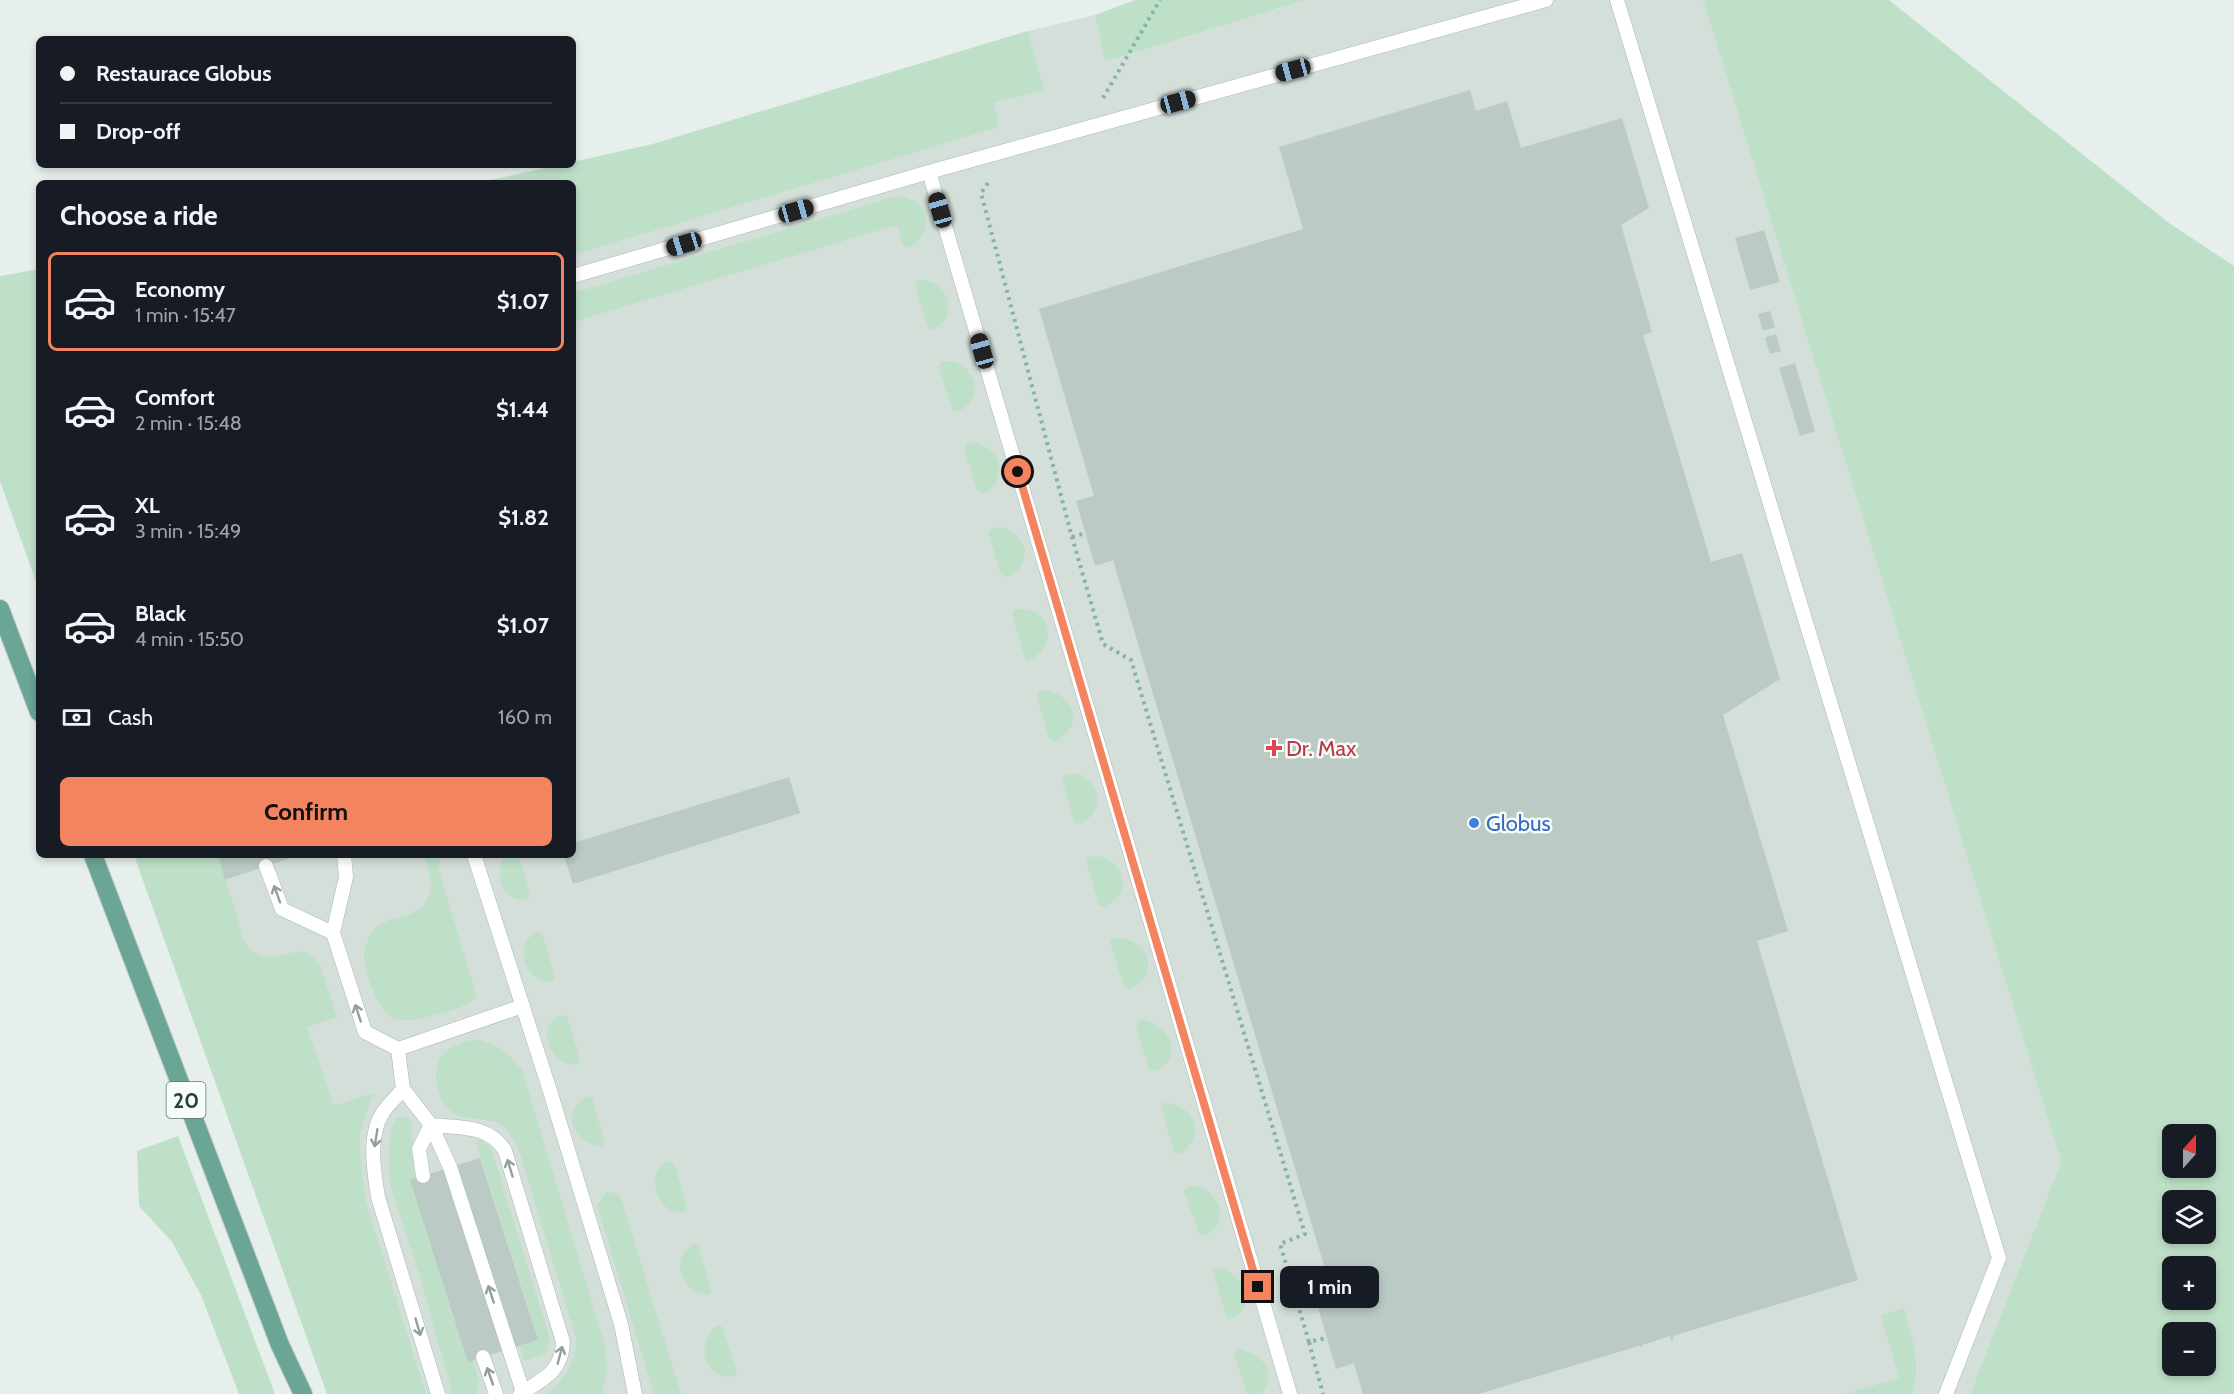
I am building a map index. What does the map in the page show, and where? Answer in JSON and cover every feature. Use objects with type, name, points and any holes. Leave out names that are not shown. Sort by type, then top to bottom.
[{"type":"main road","points":[[0,609],[36,704]]},
{"type":"main road","name":"20","points":[[94,858],[280,1345],[303,1394]]},
{"type":"main road","name":"20","points":[[280,1345],[291,1394]]},
{"type":"lane","points":[[576,275],[929,172],[1546,0]]},
{"type":"lane","points":[[1617,0],[1999,1258],[1946,1394]]},
{"type":"lane","points":[[929,172],[1290,1394]]},
{"type":"lane","points":[[344,858],[346,877],[333,933],[365,1032],[398,1049],[523,1006]]},
{"type":"lane","points":[[475,858],[621,1324],[635,1394]]},
{"type":"lane","points":[[266,866],[282,909],[333,933]]},
{"type":"lane","points":[[398,1049],[404,1089],[431,1125],[450,1167],[522,1393],[546,1377],[560,1362],[563,1342],[505,1151],[493,1135],[477,1130],[431,1125]]},
{"type":"lane","points":[[404,1089],[381,1114],[374,1140],[374,1172],[378,1197],[438,1394]]},
{"type":"lane","points":[[423,1176],[419,1149],[431,1125]]},
{"type":"lane","points":[[483,1357],[496,1394]]},
{"type":"path","points":[[1120,68],[1160,0]]},
{"type":"path","points":[[981,193],[1071,537],[1103,644],[1131,660],[1305,1234],[1280,1244],[1323,1394]]},
{"type":"path","points":[[1071,537],[1086,533]]},
{"type":"path","points":[[1309,1342],[1326,1338]]},
{"type":"shaded area","points":[[1306,0],[1703,0],[2061,1162],[1970,1394],[327,1394],[135,858],[576,858],[576,180],[491,180],[545,168],[576,168],[576,161],[653,144],[1028,31],[1095,15],[1106,62]]},
{"type":"green space","points":[[1135,0],[1306,0],[1105,62],[1095,15]]},
{"type":"green space","points":[[1703,0],[1889,0],[2169,223],[2234,266],[2234,1394],[1970,1394],[2061,1162]]},
{"type":"green space","points":[[1028,31],[1044,90],[994,103],[999,127],[576,254],[576,180],[491,180],[545,168],[576,168],[576,161],[653,144]]},
{"type":"green space","points":[[902,196],[912,200],[924,212],[926,227],[923,235],[908,248],[903,246],[897,225],[576,321],[576,292]]},
{"type":"green space","points":[[36,270],[36,582],[0,481],[0,276]]},
{"type":"green space","points":[[917,280],[937,285],[947,299],[949,308],[947,316],[932,330],[927,327],[915,284]]},
{"type":"green space","points":[[951,361],[966,369],[975,384],[970,401],[957,412],[952,409],[938,367],[941,362]]},
{"type":"green space","points":[[976,443],[992,452],[999,466],[996,481],[983,494],[977,491],[964,449],[966,444]]},
{"type":"green space","points":[[998,527],[1008,529],[1015,534],[1025,550],[1020,567],[1007,577],[1001,574],[988,533],[991,529]]},
{"type":"green space","points":[[1015,609],[1038,614],[1048,629],[1044,647],[1037,656],[1026,662],[1012,614]]},
{"type":"green space","points":[[1043,690],[1063,698],[1073,712],[1070,728],[1064,736],[1054,742],[1049,739],[1037,696],[1038,692]]},
{"type":"green space","points":[[1074,773],[1089,781],[1098,796],[1093,813],[1079,824],[1074,821],[1062,779],[1064,775]]},
{"type":"green space","points":[[1099,856],[1116,866],[1122,880],[1119,895],[1104,907],[1099,905],[1086,861],[1088,857]]},
{"type":"green space","points":[[135,858],[220,858],[243,938],[249,948],[256,954],[271,957],[306,952],[319,963],[337,1017],[307,1027],[334,1106],[374,1093],[360,1135],[366,1202],[426,1394],[327,1394]]},
{"type":"green space","points":[[425,858],[440,858],[439,871],[477,997],[449,1011],[406,1021],[400,1020],[391,1017],[380,1005],[368,977],[364,951],[371,934],[377,927],[420,909],[425,903],[431,885]]},
{"type":"green space","points":[[504,858],[520,858],[530,894],[529,899],[512,897],[506,892],[500,879]]},
{"type":"green space","points":[[538,932],[543,935],[555,978],[553,982],[535,976],[524,961],[525,944]]},
{"type":"green space","points":[[1113,938],[1136,943],[1147,958],[1146,975],[1140,983],[1130,989],[1124,986],[1110,943]]},
{"type":"green space","points":[[563,1015],[567,1017],[580,1059],[578,1064],[568,1064],[559,1059],[549,1044],[547,1035],[549,1026],[554,1019]]},
{"type":"green space","points":[[1144,1020],[1161,1029],[1170,1042],[1172,1050],[1170,1057],[1157,1071],[1149,1070],[1136,1027],[1139,1021]]},
{"type":"green space","points":[[476,1039],[502,1050],[522,1070],[605,1345],[607,1371],[602,1394],[549,1394],[571,1364],[577,1342],[520,1155],[512,1136],[501,1125],[457,1115],[446,1107],[438,1091],[436,1074],[441,1057],[453,1046]]},
{"type":"green space","points":[[588,1096],[592,1098],[605,1143],[603,1146],[584,1140],[573,1126],[574,1110],[579,1102]]},
{"type":"green space","points":[[1163,1103],[1183,1109],[1194,1123],[1193,1140],[1188,1148],[1179,1154],[1174,1152],[1161,1107]]},
{"type":"green space","points":[[397,1118],[411,1119],[415,1178],[411,1180],[468,1362],[473,1360],[479,1382],[477,1394],[452,1392],[421,1280],[390,1185],[389,1147],[392,1126]]},
{"type":"green space","points":[[178,1136],[275,1394],[239,1394],[201,1295],[172,1242],[139,1206],[137,1151]]},
{"type":"green space","points":[[480,1140],[492,1151],[550,1339],[546,1353],[524,1361],[520,1346],[538,1340],[476,1142]]},
{"type":"green space","points":[[670,1161],[674,1163],[687,1207],[686,1211],[675,1211],[667,1207],[660,1200],[656,1191],[657,1172],[662,1165]]},
{"type":"green space","points":[[1190,1185],[1208,1192],[1218,1205],[1220,1213],[1218,1222],[1214,1229],[1205,1236],[1199,1234],[1184,1191]]},
{"type":"green space","points":[[606,1192],[616,1193],[621,1198],[681,1394],[654,1394],[597,1205]]},
{"type":"green space","points":[[694,1244],[699,1247],[711,1290],[710,1294],[692,1289],[682,1275],[680,1266],[682,1258],[686,1250]]},
{"type":"green space","points":[[1221,1268],[1242,1284],[1245,1292],[1245,1306],[1232,1318],[1227,1317],[1213,1272]]},
{"type":"green space","points":[[1904,1308],[1916,1361],[1912,1394],[1845,1394],[1899,1378],[1881,1316]]},
{"type":"green space","points":[[717,1326],[722,1326],[737,1371],[736,1375],[717,1374],[706,1361],[706,1343]]},
{"type":"green space","points":[[1238,1349],[1254,1355],[1265,1365],[1268,1378],[1267,1386],[1262,1394],[1247,1394],[1235,1356]]},
{"type":"building","name":"Globus","points":[[1470,90],[1476,111],[1507,101],[1521,148],[1622,118],[1649,208],[1621,225],[1652,332],[1643,335],[1711,562],[1742,553],[1780,679],[1723,715],[1788,931],[1757,941],[1858,1280],[1673,1336],[1674,1339],[1671,1340],[1670,1336],[1642,1345],[1643,1348],[1639,1346],[1478,1394],[1363,1394],[1354,1363],[1336,1369],[1317,1304],[1334,1299],[1113,560],[1095,566],[1076,501],[1094,496],[1039,309],[1303,229],[1279,147]]},
{"type":"building","points":[[1764,230],[1780,282],[1750,290],[1735,238]]},
{"type":"building","points":[[1770,311],[1775,327],[1763,331],[1758,314]]},
{"type":"building","points":[[1776,334],[1781,351],[1770,354],[1765,338]]},
{"type":"building","points":[[1795,363],[1815,431],[1800,436],[1779,368]]},
{"type":"building","points":[[789,777],[800,813],[573,884],[565,858],[576,858],[576,842]]},
{"type":"building","points":[[219,858],[290,858],[225,880]]},
{"type":"building","points":[[480,1158],[538,1340],[468,1362],[410,1180]]},
{"type":"place","name":"Dr. Max","points":[[1274,748]]},
{"type":"place","name":"Globus","points":[[1474,823]]},
{"type":"route","points":[[1018,472],[1258,1287]]}]
